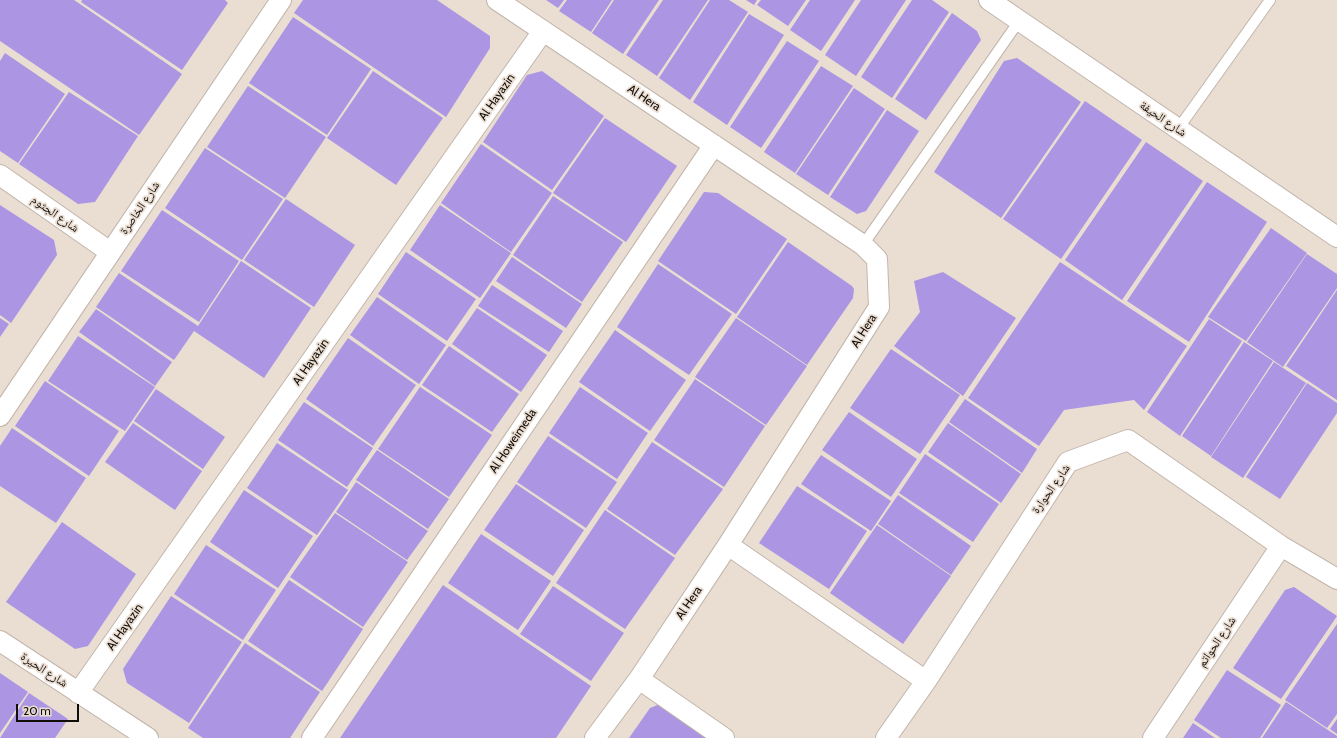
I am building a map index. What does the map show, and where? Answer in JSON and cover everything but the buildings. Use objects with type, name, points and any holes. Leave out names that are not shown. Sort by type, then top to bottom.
[{"type":"street","name":"شارع الخاصرة","points":[[0,416],[281,0]]},
{"type":"street","name":"Al Hera","points":[[497,0],[863,245],[877,259],[879,307],[728,545],[639,678],[595,738]]},
{"type":"street","name":"شارع الحيفة","points":[[988,0],[1337,237]]},
{"type":"street","name":"Al Hayazin","points":[[78,693],[543,31]]},
{"type":"street","name":"Al Howeimeda","points":[[312,738],[714,144]]},
{"type":"street","name":"شارع الجثوم","points":[[0,175],[110,252]]},
{"type":"street","name":"شارع الحوارة","points":[[886,738],[926,681],[1068,462],[1128,440],[1281,546],[1337,579]]},
{"type":"street","points":[[728,545],[926,681]]},
{"type":"street","name":"شارع الحواتم","points":[[1153,738],[1281,546]]},
{"type":"street","name":"شارع الحيرة","points":[[0,641],[148,738]]},
{"type":"street","points":[[639,678],[724,738]]},
{"type":"lane","points":[[1178,129],[1270,0]]},
{"type":"lane","points":[[863,245],[1019,21]]}]
